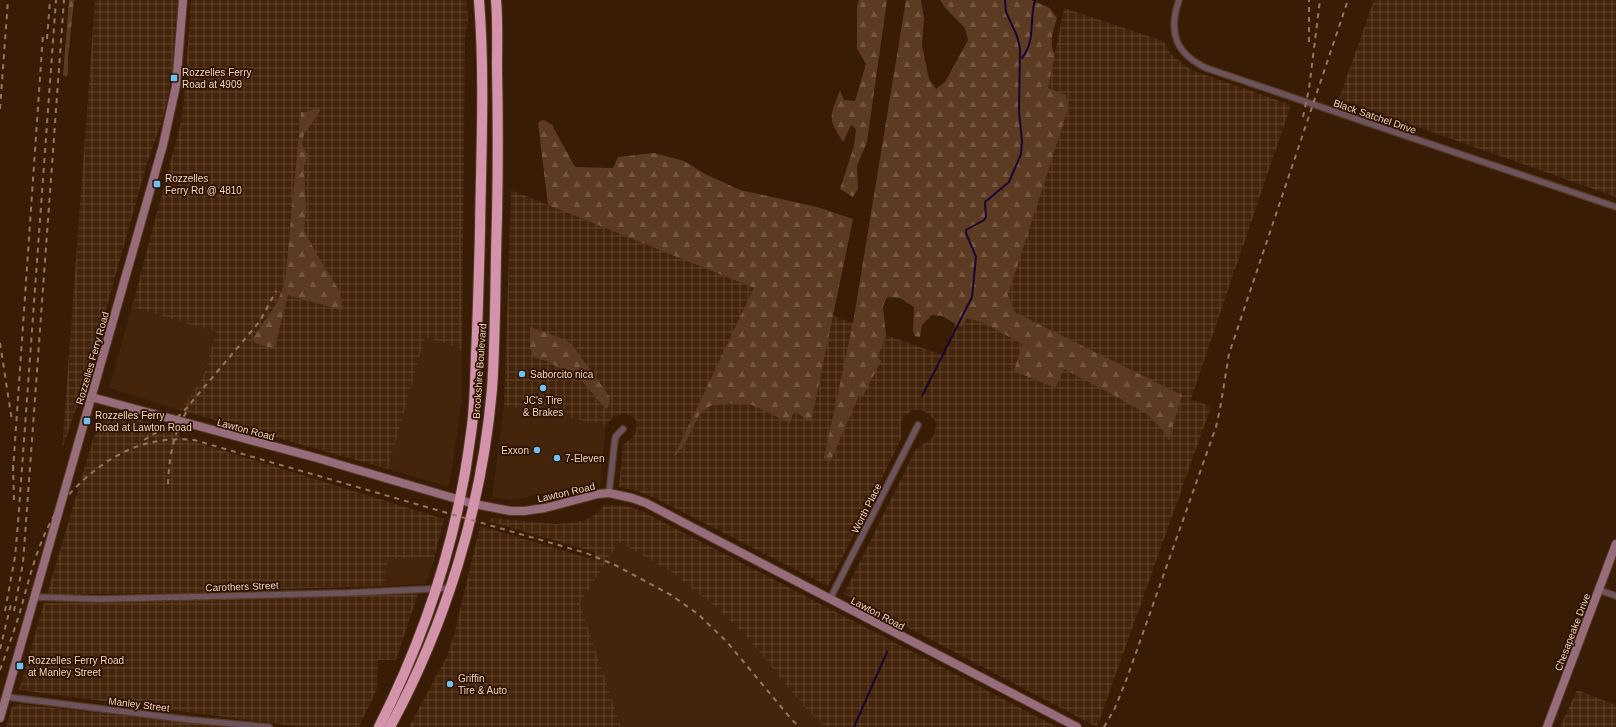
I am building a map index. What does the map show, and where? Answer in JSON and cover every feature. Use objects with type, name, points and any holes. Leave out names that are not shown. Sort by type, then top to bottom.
[{"type":"highway","points":[[480,1],[496,1]]},
{"type":"highway","name":"Brookshire Boulevard","points":[[379,727],[403,680],[437,589],[448,553],[460,500],[471,433],[476,380],[483,138],[480,1]]},
{"type":"highway","name":"Brookshire Boulevard","points":[[390,727],[425,654],[450,588],[474,504],[488,423],[494,354],[498,138],[496,1]]},
{"type":"street","name":"Rozzelles Ferry Road","points":[[0,718],[170,118],[176,86],[183,0]]},
{"type":"street","name":"Black Satchel Drive","points":[[1179,0],[1174,21],[1175,36],[1185,54],[1201,66],[1240,81],[1337,112],[1616,207]]},
{"type":"street","name":"Lawton Road","points":[[92,397],[319,459],[474,504],[511,511],[545,508],[598,494],[609,493],[629,497],[646,503],[1077,727]]},
{"type":"street","name":"Worth Place","points":[[830,599],[918,426]]},
{"type":"street","points":[[609,493],[615,439],[623,429]]},
{"type":"street","name":"Chesapeake Drive","points":[[1547,727],[1616,544]]},
{"type":"street","name":"Carothers Street","points":[[35,597],[100,599],[347,593],[450,588]]},
{"type":"street","points":[[1599,590],[1616,596]]},
{"type":"street","name":"Manley Street","points":[[7,696],[192,720],[269,727]]},
{"type":"shaded area","points":[[95,0],[178,0],[168,98],[162,121],[147,163],[89,370],[62,450]]},
{"type":"shaded area","points":[[191,0],[466,0],[468,18],[465,40],[462,349],[425,337],[388,469],[179,410],[193,393],[205,371],[216,332],[132,307],[181,122]]},
{"type":"shaded area","points":[[1374,0],[1616,0],[1616,197],[1339,99]]},
{"type":"shaded area","points":[[1064,8],[1163,41],[1171,54],[1191,70],[1291,105],[1191,399],[1211,407],[1097,727],[844,594],[914,453],[917,448],[930,440],[934,435],[936,424],[934,419],[924,411],[913,410],[904,416],[901,422],[901,438],[898,445],[828,586],[655,498],[637,491],[619,487],[623,445],[635,435],[636,430],[636,420],[632,416],[624,413],[618,415],[613,417],[606,425],[504,406],[511,190],[754,288],[945,356],[963,298],[1066,95],[1048,88]]},
{"type":"shaded area","points":[[132,307],[216,332],[205,371],[193,393],[179,410],[109,388]]},
{"type":"shaded area","points":[[425,337],[462,349],[462,401],[449,487],[388,469]]},
{"type":"shaded area","points":[[504,406],[606,425],[600,486],[596,482],[514,500],[492,497]]},
{"type":"shaded area","points":[[102,409],[180,431],[179,437],[444,519],[433,563],[430,557],[388,559],[385,586],[276,589],[208,593],[47,594]]},
{"type":"shaded area","points":[[605,505],[626,506],[642,511],[1057,727],[825,727],[807,710],[745,635],[719,610],[673,573],[619,542],[580,603],[621,727],[409,727],[447,656],[454,635],[480,526],[595,560],[595,552],[487,521],[492,518],[555,524],[571,523],[585,520],[595,515]]},
{"type":"shaded area","points":[[619,542],[673,573],[719,610],[745,635],[807,710],[825,727],[621,727],[580,603]]},
{"type":"shaded area","points":[[431,557],[433,563],[426,584],[385,586],[388,559]]},
{"type":"shaded area","points":[[418,594],[396,660],[378,660],[377,689],[359,727],[303,727],[19,690],[44,603]]},
{"type":"shaded area","points":[[1577,690],[1616,705],[1616,727],[1560,727]]},
{"type":"shaded area","points":[[17,704],[228,727],[6,727],[12,707]]},
{"type":"green space","points":[[69,0],[74,0],[68,57],[68,74],[66,77],[63,75]]},
{"type":"green space","points":[[859,0],[887,0],[867,142],[857,166],[858,189],[853,197],[840,189],[854,146],[856,129],[851,125],[843,142],[832,122],[832,112],[840,90],[844,100],[855,101],[866,64],[857,49],[857,7]]},
{"type":"green space","points":[[906,0],[921,0],[924,18],[922,45],[929,79],[936,89],[945,82],[968,40],[965,28],[946,9],[940,0],[1031,0],[1050,8],[1057,18],[1052,41],[1055,54],[1048,88],[1066,95],[1068,109],[1008,295],[1016,313],[1182,395],[1169,440],[1161,428],[1148,415],[1064,369],[1055,388],[1014,371],[1022,344],[984,323],[967,318],[961,327],[942,316],[932,315],[922,325],[920,337],[915,336],[913,331],[914,307],[900,298],[887,297],[883,306],[886,335],[878,357],[881,361],[863,396],[859,395],[830,462],[824,458],[853,323]]},
{"type":"green space","points":[[319,108],[320,111],[304,134],[302,144],[308,156],[304,166],[306,210],[304,230],[316,253],[339,290],[343,308],[341,310],[288,295],[274,349],[255,343],[253,338],[277,303],[285,282],[301,112]]},
{"type":"green space","points":[[542,120],[552,125],[575,167],[613,168],[618,157],[654,153],[684,161],[705,174],[740,190],[817,207],[853,219],[811,422],[794,411],[790,423],[752,405],[728,403],[710,406],[699,415],[683,447],[674,456],[754,288],[548,205],[538,123]]},
{"type":"green space","points":[[530,327],[566,340],[572,345],[608,394],[610,400],[608,408],[606,409],[581,380],[549,362],[533,357],[530,347]]},
{"type":"waterway","points":[[922,396],[972,297],[976,257],[966,230],[984,220],[986,217],[985,202],[1009,182],[1021,154],[1022,141],[1019,112],[1020,48],[1017,36],[1006,12],[1005,0]]},
{"type":"waterway","points":[[1022,58],[1029,45],[1031,37],[1035,0]]},
{"type":"waterway","points":[[854,727],[887,652]]},
{"type":"railway","points":[[0,109],[8,0]]},
{"type":"railway","points":[[47,39],[50,0]]},
{"type":"railway","points":[[5,611],[15,557],[18,523],[56,0]]},
{"type":"railway","points":[[14,611],[23,563],[64,0]]},
{"type":"railway","points":[[1309,0],[1309,42]]},
{"type":"railway","points":[[1303,117],[1309,89],[1320,0]]},
{"type":"railway","points":[[1104,727],[1115,708],[1127,678],[1216,427],[1229,354],[1348,0]]},
{"type":"railway","points":[[13,471],[43,34]]},
{"type":"railway","points":[[144,440],[170,424],[184,411],[260,321],[276,291]]},
{"type":"railway","points":[[0,343],[12,421]]},
{"type":"railway","points":[[168,484],[169,465],[175,437],[187,411]]},
{"type":"railway","points":[[0,670],[18,619],[41,543],[53,517],[61,505],[81,482],[116,456],[148,443],[182,439],[194,440],[586,553],[615,565],[671,595],[698,614],[727,642],[792,720],[800,727]]},
{"type":"railway","points":[[13,465],[14,501]]},
{"type":"railway","points":[[0,649],[11,604]]},
{"type":"place","name":"Rozzelles Ferry Road at 4909","points":[[174,78]]},
{"type":"place","name":"Rozzelles Ferry Rd @ 4810","points":[[157,184]]},
{"type":"place","name":"Saborcito nica","points":[[522,374]]},
{"type":"place","name":"JC's Tire & Brakes","points":[[543,388]]},
{"type":"place","name":"Rozzelles Ferry Road at Lawton Road","points":[[87,421]]},
{"type":"place","name":"Exxon","points":[[537,450]]},
{"type":"place","name":"7-Eleven","points":[[557,458]]},
{"type":"place","name":"Rozzelles Ferry Road at Manley Street","points":[[20,666]]},
{"type":"place","name":"Griffin Tire & Auto","points":[[450,684]]}]
